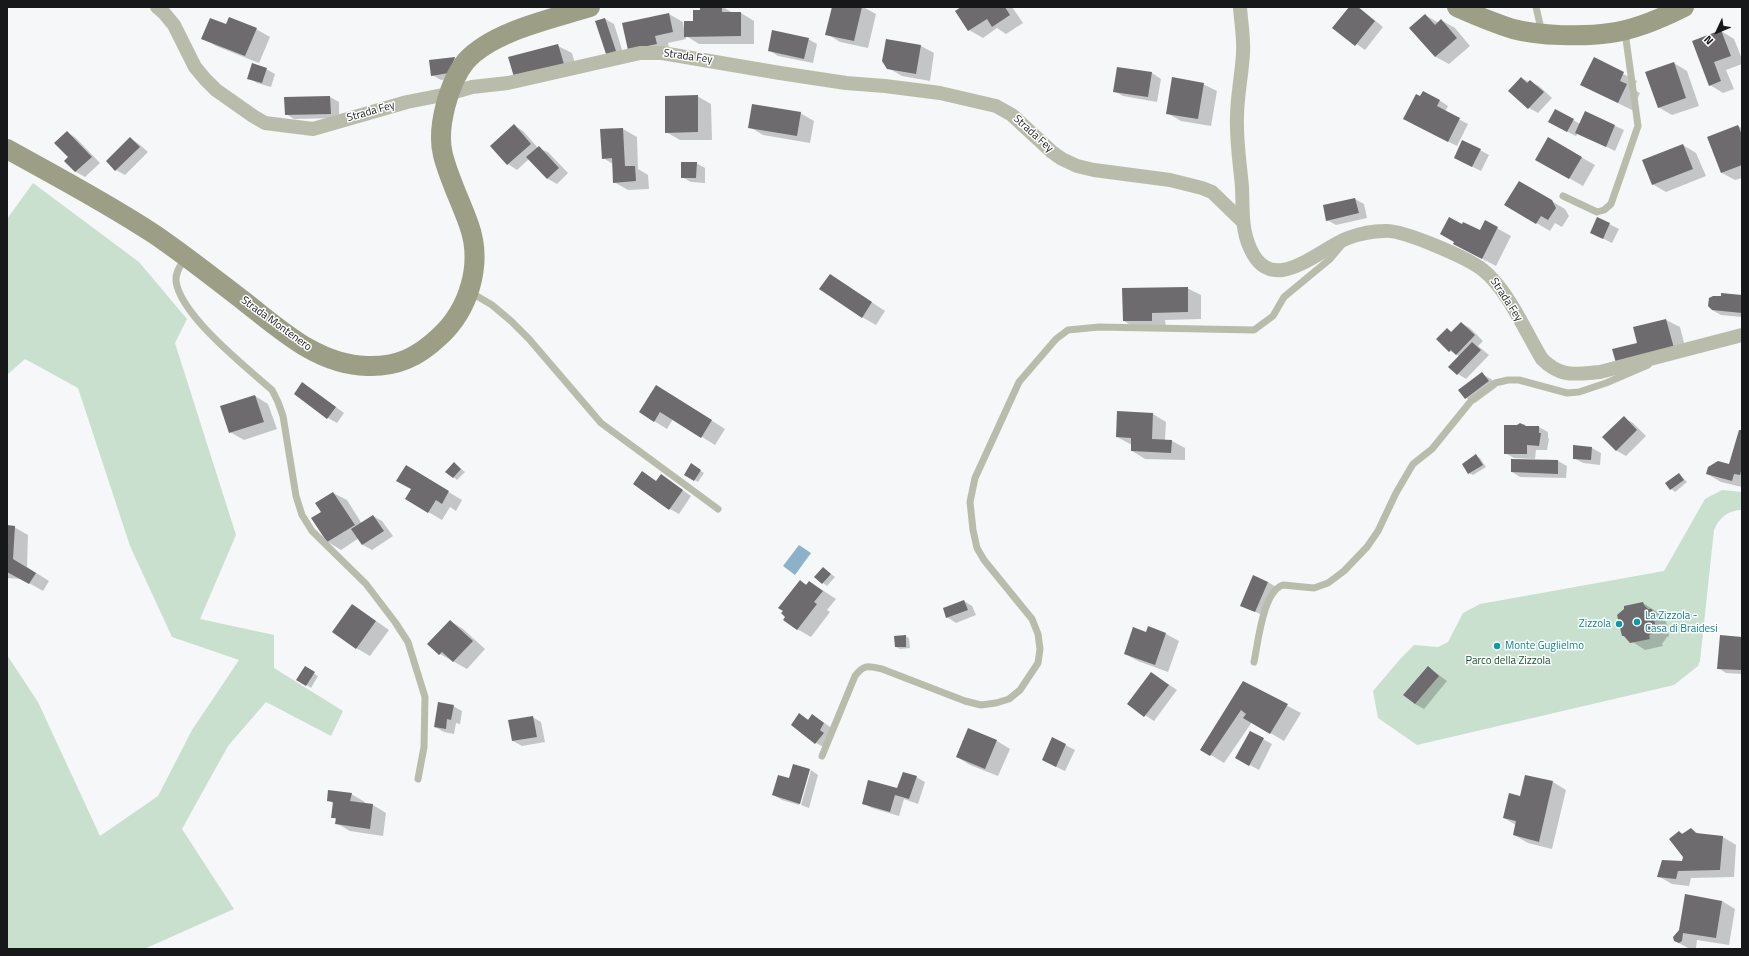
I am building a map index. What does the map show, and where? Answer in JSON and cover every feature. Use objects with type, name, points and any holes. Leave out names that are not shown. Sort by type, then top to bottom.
[{"type":"main road","name":"Strada Montenero","points":[[7,149],[123,214],[186,257],[291,337],[315,352],[332,361],[352,365],[383,366],[401,362],[418,355],[446,331],[459,312],[469,292],[474,268],[474,251],[470,228],[451,180],[442,152],[442,124],[448,94],[456,78],[466,62],[479,49],[502,36],[590,7]]},
{"type":"main road","points":[[1457,7],[1481,18],[1515,29],[1542,33],[1608,34],[1660,20],[1684,7]]},
{"type":"street","name":"Strada Fey","points":[[157,7],[164,13],[174,26],[195,67],[205,79],[216,90],[265,123],[313,129],[407,102],[448,94],[472,87],[508,83],[640,53],[662,53],[846,83],[940,93],[996,106],[1012,115],[1052,152],[1062,159],[1077,166],[1094,170],[1190,184],[1202,188],[1212,192],[1242,221]]},
{"type":"street","name":"Strada Fey","points":[[1240,7],[1243,52],[1237,118],[1242,194],[1242,221],[1250,248],[1264,266],[1273,271],[1292,269],[1348,238],[1386,230],[1396,232],[1448,251],[1481,269],[1496,281],[1542,359],[1551,368],[1562,373],[1577,374],[1600,372],[1742,335]]},
{"type":"lane","points":[[1536,7],[1542,33]]},
{"type":"lane","points":[[1563,196],[1597,212],[1604,210],[1610,204],[1638,126],[1624,30]]},
{"type":"lane","points":[[822,756],[855,676],[861,668],[869,666],[882,669],[965,701],[981,705],[1010,699],[1020,690],[1035,669],[1038,662],[1040,649],[1038,634],[1032,619],[984,560],[977,548],[973,530],[970,502],[975,478],[1019,382],[1056,339],[1068,330],[1099,326],[1254,330],[1273,316],[1284,297],[1330,259],[1348,238]]},
{"type":"lane","points":[[186,257],[178,270],[176,279],[178,290],[192,314],[204,328],[272,390],[278,402],[283,416],[296,496],[302,515],[312,531],[366,584],[395,622],[408,642],[425,697],[424,747],[418,780]]},
{"type":"lane","points":[[469,292],[492,305],[511,321],[529,339],[601,423],[718,509]]},
{"type":"lane","points":[[1254,662],[1265,610],[1272,592],[1278,586],[1283,585],[1314,588],[1328,583],[1344,571],[1367,547],[1378,531],[1412,464],[1432,449],[1471,401],[1495,383],[1508,380],[1519,380],[1567,393],[1579,392],[1606,383],[1651,364],[1661,356]]},
{"type":"green space","points":[[33,183],[139,262],[187,319],[175,343],[236,535],[200,619],[274,635],[274,668],[343,711],[331,736],[266,702],[228,746],[182,829],[234,909],[144,949],[7,949],[7,655],[38,702],[100,836],[158,796],[192,730],[239,660],[172,637],[130,546],[78,388],[25,359],[7,375],[7,219]]},
{"type":"green space","name":"Parco della Zizzola","points":[[1722,490],[1742,492],[1742,510],[1732,511],[1721,518],[1714,530],[1700,661],[1698,666],[1674,685],[1417,745],[1378,718],[1373,691],[1414,645],[1438,647],[1448,642],[1463,613],[1480,604],[1664,571],[1705,499]]},
{"type":"water","points":[[799,545],[811,553],[795,575],[783,566]]},
{"type":"building","points":[[700,7],[722,7],[722,12],[741,12],[741,36],[684,37],[684,21],[693,21],[693,10],[700,10]]},
{"type":"building","points":[[832,7],[862,7],[854,41],[825,35]]},
{"type":"building","points":[[961,7],[1005,7],[1010,15],[992,27],[987,19],[968,31],[955,11]]},
{"type":"building","points":[[1349,7],[1358,7],[1375,21],[1355,46],[1332,28]]},
{"type":"building","points":[[669,13],[673,32],[655,36],[657,44],[628,50],[622,23]]},
{"type":"building","points":[[1425,14],[1435,25],[1441,19],[1457,38],[1435,57],[1409,28]]},
{"type":"building","points":[[229,17],[257,28],[245,56],[201,39],[210,18],[226,24]]},
{"type":"building","points":[[605,18],[616,51],[606,54],[595,21]]},
{"type":"building","points":[[772,30],[809,38],[804,59],[768,51]]},
{"type":"building","points":[[1721,30],[1731,56],[1714,62],[1721,81],[1709,86],[1692,41]]},
{"type":"building","points":[[886,39],[921,45],[916,74],[887,69],[882,61]]},
{"type":"building","points":[[558,44],[564,64],[514,77],[508,57]]},
{"type":"building","points":[[455,57],[449,73],[431,76],[429,60]]},
{"type":"building","points":[[1594,57],[1624,72],[1620,81],[1627,84],[1618,103],[1580,85]]},
{"type":"building","points":[[1674,62],[1686,98],[1658,108],[1645,72]]},
{"type":"building","points":[[252,63],[267,68],[262,83],[247,79]]},
{"type":"building","points":[[1117,67],[1152,72],[1148,97],[1113,92]]},
{"type":"building","points":[[1172,77],[1204,83],[1198,119],[1166,114]]},
{"type":"building","points":[[1521,77],[1527,83],[1530,80],[1544,92],[1528,109],[1508,91]]},
{"type":"building","points":[[1423,91],[1440,100],[1437,106],[1460,118],[1448,142],[1403,119],[1416,94],[1420,96]]},
{"type":"building","points":[[698,95],[698,132],[665,133],[665,96]]},
{"type":"building","points":[[330,96],[331,114],[285,115],[284,97]]},
{"type":"building","points":[[752,104],[801,112],[797,136],[748,128]]},
{"type":"building","points":[[1555,109],[1574,119],[1567,132],[1548,122]]},
{"type":"building","points":[[1585,111],[1615,125],[1606,147],[1575,133]]},
{"type":"building","points":[[514,124],[531,144],[507,165],[490,146]]},
{"type":"building","points":[[1738,125],[1742,135],[1742,165],[1721,173],[1707,137]]},
{"type":"building","points":[[623,128],[625,166],[635,166],[636,181],[613,183],[612,158],[602,159],[600,129]]},
{"type":"building","points":[[67,131],[92,157],[75,172],[64,161],[68,157],[54,143]]},
{"type":"building","points":[[130,137],[140,147],[115,171],[106,161]]},
{"type":"building","points":[[1548,137],[1582,157],[1569,179],[1535,160]]},
{"type":"building","points":[[1462,140],[1481,149],[1472,167],[1454,158]]},
{"type":"building","points":[[1683,144],[1693,169],[1652,185],[1642,160]]},
{"type":"building","points":[[539,146],[559,168],[547,179],[526,157]]},
{"type":"building","points":[[681,162],[697,162],[696,178],[681,178]]},
{"type":"building","points":[[1519,181],[1552,200],[1556,208],[1548,220],[1541,216],[1536,224],[1504,205]]},
{"type":"building","points":[[1355,198],[1359,213],[1326,221],[1323,205]]},
{"type":"building","points":[[1449,217],[1462,224],[1463,222],[1480,230],[1485,220],[1498,227],[1482,259],[1453,244],[1454,242],[1440,234]]},
{"type":"building","points":[[1597,217],[1610,223],[1603,239],[1590,233]]},
{"type":"building","points":[[830,274],[872,302],[862,318],[819,289]]},
{"type":"building","points":[[1188,287],[1188,312],[1152,313],[1152,321],[1123,321],[1122,288]]},
{"type":"building","points":[[1721,293],[1742,295],[1742,313],[1712,310],[1708,306],[1709,298],[1713,296],[1721,296]]},
{"type":"building","points":[[1666,319],[1674,348],[1616,363],[1612,349],[1637,343],[1633,327]]},
{"type":"building","points":[[1461,322],[1475,335],[1456,355],[1451,350],[1449,352],[1436,339],[1447,328],[1451,332]]},
{"type":"building","points":[[1472,342],[1481,350],[1457,375],[1448,367]]},
{"type":"building","points":[[1482,372],[1489,381],[1465,399],[1458,390]]},
{"type":"building","points":[[302,382],[336,407],[327,419],[294,394]]},
{"type":"building","points":[[656,385],[712,420],[701,438],[660,412],[654,422],[639,412]]},
{"type":"building","points":[[255,395],[264,422],[229,433],[220,406]]},
{"type":"building","points":[[1117,411],[1153,413],[1152,439],[1172,440],[1171,453],[1131,451],[1131,438],[1116,437]]},
{"type":"building","points":[[1624,416],[1637,430],[1616,451],[1602,437]]},
{"type":"building","points":[[1520,423],[1526,426],[1539,426],[1539,433],[1541,433],[1539,446],[1527,445],[1527,454],[1504,454],[1504,425],[1517,425]]},
{"type":"building","points":[[1739,430],[1742,430],[1742,468],[1740,475],[1734,474],[1732,481],[1706,474],[1708,467],[1718,461],[1729,464]]},
{"type":"building","points":[[1573,445],[1592,447],[1591,460],[1573,459]]},
{"type":"building","points":[[1476,454],[1483,465],[1468,474],[1462,464]]},
{"type":"building","points":[[1511,459],[1558,460],[1558,474],[1511,472]]},
{"type":"building","points":[[454,462],[461,469],[453,478],[445,472]]},
{"type":"building","points":[[691,463],[701,470],[694,481],[684,475]]},
{"type":"building","points":[[406,465],[449,491],[442,504],[436,500],[428,513],[405,499],[411,489],[396,481]]},
{"type":"building","points":[[642,471],[656,481],[661,474],[683,490],[669,510],[633,484]]},
{"type":"building","points":[[1679,473],[1684,480],[1670,490],[1665,483]]},
{"type":"building","points":[[333,492],[355,525],[327,542],[311,518],[321,512],[315,503]]},
{"type":"building","points":[[373,515],[384,531],[362,545],[351,529]]},
{"type":"building","points":[[7,525],[15,526],[13,559],[36,573],[29,584],[7,572]]},
{"type":"building","points":[[823,567],[831,574],[822,584],[814,577]]},
{"type":"building","points":[[1253,575],[1268,582],[1255,612],[1240,606]]},
{"type":"building","points":[[800,580],[806,585],[809,581],[823,591],[814,602],[817,604],[797,630],[783,620],[785,617],[781,613],[783,611],[778,608]]},
{"type":"building","points":[[964,600],[968,610],[946,618],[943,608]]},
{"type":"building","name":"La Zizzola - Casa di Braidesi","points":[[1643,602],[1648,609],[1652,609],[1656,629],[1653,630],[1649,636],[1650,639],[1630,643],[1624,636],[1622,636],[1617,615],[1624,609],[1624,606]]},
{"type":"building","points":[[352,604],[376,621],[356,649],[332,632]]},
{"type":"building","points":[[450,620],[473,641],[453,662],[442,652],[439,655],[427,644]]},
{"type":"building","points":[[1148,626],[1166,633],[1155,665],[1124,654],[1133,627],[1146,632]]},
{"type":"building","points":[[906,635],[906,647],[895,647],[894,636]]},
{"type":"building","points":[[1720,635],[1742,637],[1742,670],[1717,669]]},
{"type":"building","points":[[305,666],[315,672],[306,686],[296,680]]},
{"type":"building","points":[[1428,666],[1439,676],[1415,704],[1403,695]]},
{"type":"building","points":[[1151,672],[1169,685],[1144,717],[1127,704]]},
{"type":"building","points":[[1243,681],[1288,704],[1270,734],[1243,718],[1246,714],[1241,710],[1210,756],[1200,750]]},
{"type":"building","points":[[438,702],[454,705],[451,720],[447,719],[446,729],[434,727]]},
{"type":"building","points":[[799,713],[808,720],[812,714],[824,723],[820,730],[824,733],[815,744],[791,725]]},
{"type":"building","points":[[533,716],[537,737],[512,741],[508,720]]},
{"type":"building","points":[[968,728],[997,740],[985,769],[956,757]]},
{"type":"building","points":[[1250,731],[1264,738],[1249,766],[1235,758]]},
{"type":"building","points":[[1052,737],[1066,744],[1056,767],[1042,760]]},
{"type":"building","points":[[793,764],[810,769],[800,804],[772,795],[778,775],[789,778]]},
{"type":"building","points":[[903,772],[917,776],[909,799],[895,795],[890,812],[862,804],[868,780],[897,788]]},
{"type":"building","points":[[1525,775],[1553,781],[1539,842],[1513,835],[1516,821],[1503,818],[1509,793],[1520,796]]},
{"type":"building","points":[[328,790],[352,793],[350,801],[373,804],[370,829],[335,824],[336,818],[331,818],[333,802],[327,801]]},
{"type":"building","points":[[1691,828],[1696,833],[1723,836],[1720,870],[1678,871],[1676,879],[1657,877],[1662,860],[1682,861],[1683,857],[1669,839],[1679,831],[1682,834]]},
{"type":"building","points":[[1685,894],[1722,901],[1716,938],[1683,933],[1682,941],[1679,943],[1674,941],[1673,937],[1679,930]]},
{"type":"place","name":"La Zizzola - Casa di Braidesi","points":[[1637,622]]},
{"type":"place","name":"Zizzola","points":[[1619,624]]},
{"type":"place","name":"Monte Guglielmo","points":[[1497,646]]}]
